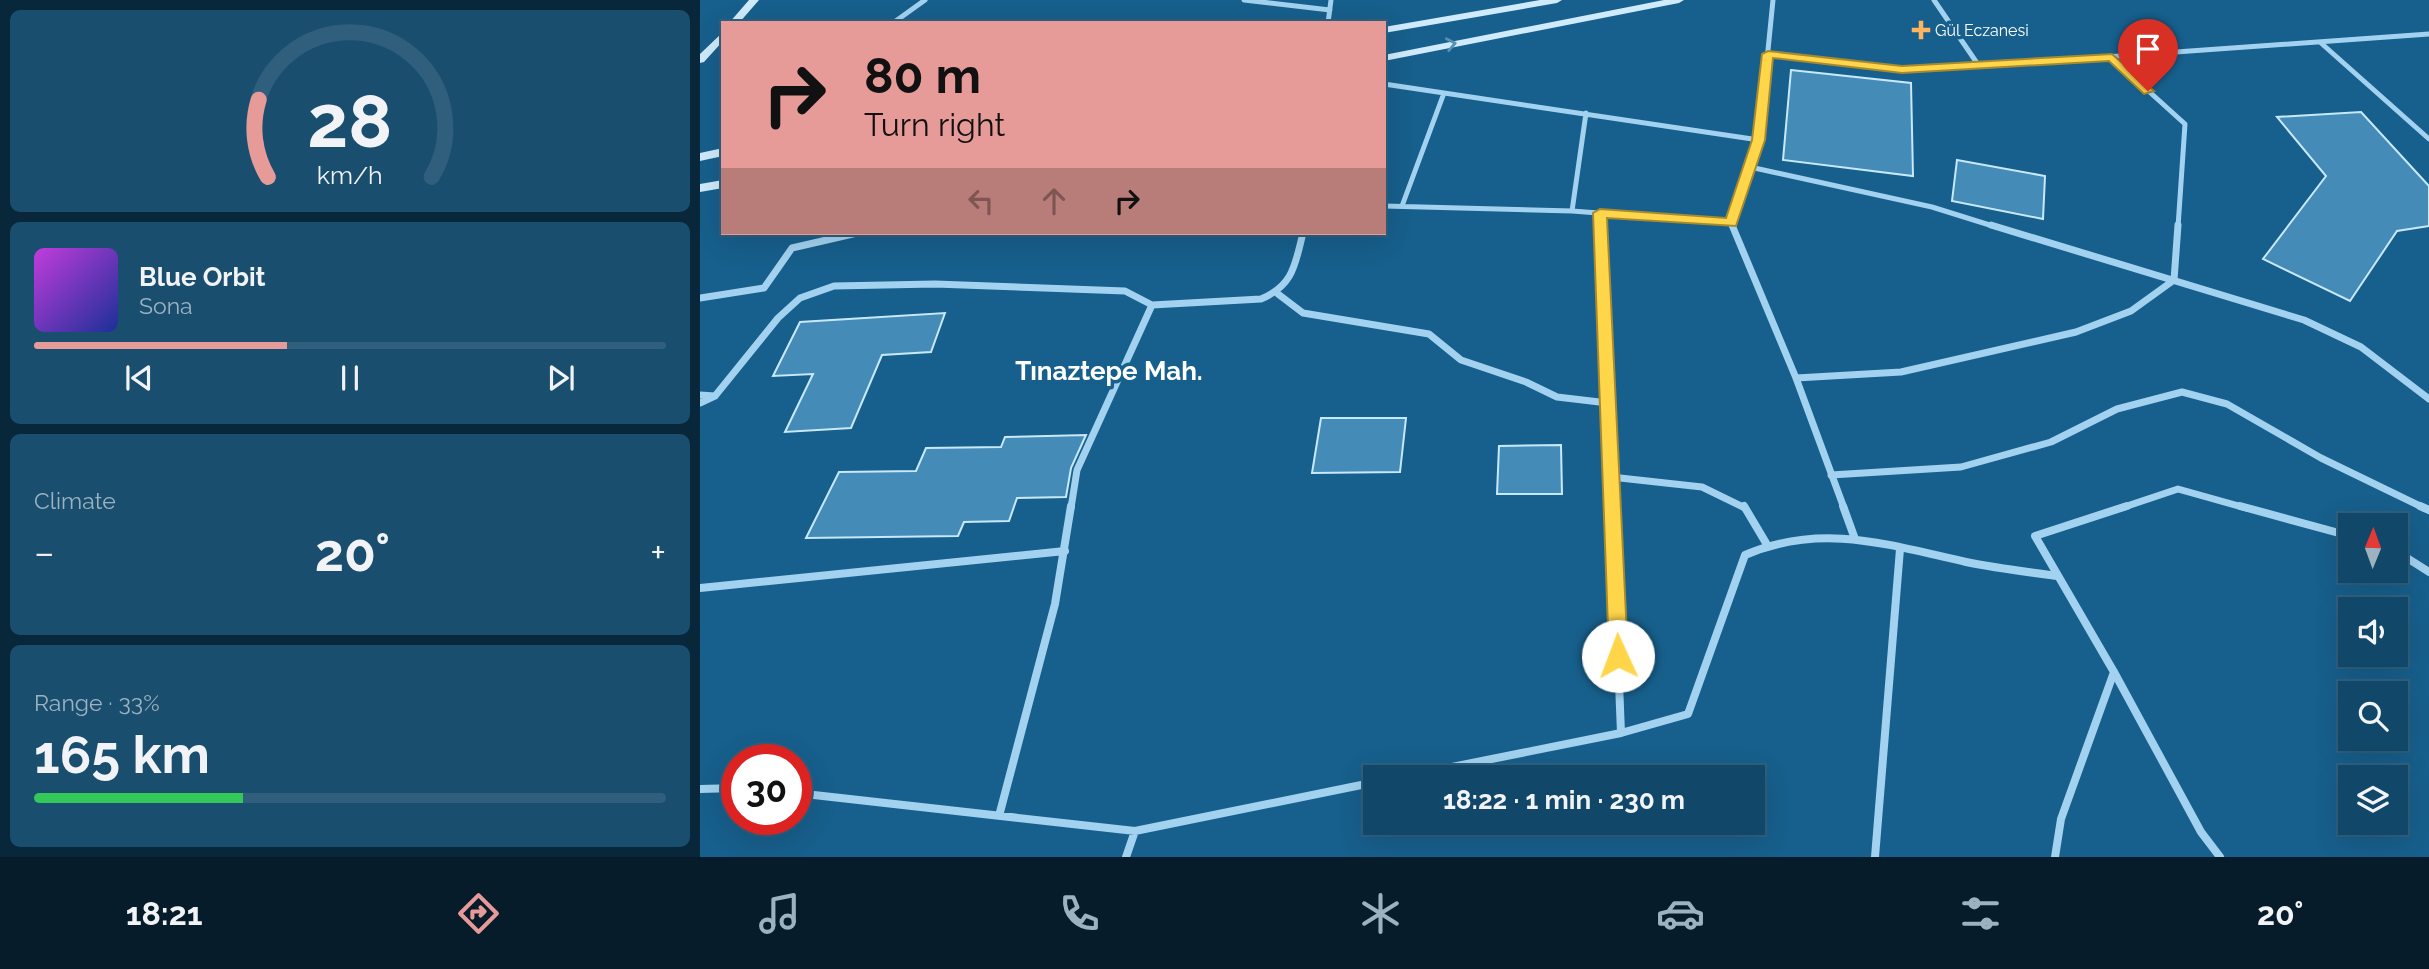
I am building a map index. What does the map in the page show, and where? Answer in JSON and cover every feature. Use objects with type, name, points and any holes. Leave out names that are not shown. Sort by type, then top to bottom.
[{"type":"main road","points":[[736,21],[754,0]]},
{"type":"main road","points":[[1386,30],[1557,0]]},
{"type":"main road","points":[[1386,58],[1679,0]]},
{"type":"main road","points":[[700,60],[721,37]]},
{"type":"main road","points":[[700,157],[721,152]]},
{"type":"main road","points":[[700,188],[721,184]]},
{"type":"street","points":[[896,21],[925,0]]},
{"type":"street","points":[[1244,0],[1330,10]]},
{"type":"street","points":[[1328,21],[1331,0]]},
{"type":"street","points":[[1773,0],[1759,140],[1731,223],[1796,378],[1854,539]]},
{"type":"street","points":[[1934,0],[1979,66]]},
{"type":"street","points":[[1768,54],[1902,69],[2112,58],[2429,34]]},
{"type":"street","points":[[2321,43],[2429,139]]},
{"type":"street","points":[[2112,58],[2185,124],[2174,280]]},
{"type":"street","points":[[1386,84],[1759,140]]},
{"type":"street","points":[[1402,206],[1444,93]]},
{"type":"street","points":[[1572,211],[1586,113]]},
{"type":"street","points":[[1750,167],[1932,207],[2304,320],[2361,347],[2429,399]]},
{"type":"street","points":[[1386,206],[1572,211],[1731,223]]},
{"type":"street","points":[[1600,213],[1621,733]]},
{"type":"street","points":[[700,298],[764,288],[792,248],[848,235]]},
{"type":"street","points":[[700,403],[715,397],[778,318],[800,298],[834,286],[935,284],[1125,291],[1152,305],[1261,299],[1278,294],[1289,282],[1302,235]]},
{"type":"street","points":[[1796,378],[1901,372],[2076,332],[2131,311],[2174,280]]},
{"type":"street","points":[[1278,294],[1303,313],[1429,334],[1461,360],[1526,382],[1557,397],[1608,403]]},
{"type":"street","points":[[999,816],[1043,654],[1065,551],[1077,470],[1152,305]]},
{"type":"street","points":[[1832,475],[1961,467],[2051,442],[2117,409],[2182,392],[2227,404],[2321,458],[2429,510]]},
{"type":"street","points":[[700,395],[715,397]]},
{"type":"street","points":[[1611,477],[1702,487],[1743,505],[1766,543]]},
{"type":"street","points":[[2220,857],[2201,832],[2114,672],[2035,536],[2178,489],[2338,533]]},
{"type":"street","points":[[1462,765],[1621,733],[1688,714],[1745,555],[1766,543],[1794,537],[1854,539],[1976,564],[2057,576]]},
{"type":"street","points":[[1875,857],[1900,549]]},
{"type":"street","points":[[700,588],[1065,551]]},
{"type":"street","points":[[2408,559],[2429,572]]},
{"type":"street","points":[[2055,857],[2061,819],[2114,672]]},
{"type":"street","points":[[812,795],[1135,831],[1363,785]]},
{"type":"street","points":[[700,789],[721,788]]},
{"type":"street","points":[[1126,857],[1135,831]]},
{"type":"building","points":[[1791,70],[1911,83],[1913,176],[1783,160]]},
{"type":"building","points":[[2361,112],[2429,186],[2429,226],[2397,231],[2350,301],[2263,259],[2326,176],[2277,117]]},
{"type":"building","points":[[1957,160],[2045,176],[2043,219],[1952,201]]},
{"type":"building","points":[[945,313],[931,352],[882,355],[851,428],[785,432],[813,374],[773,376],[800,322]]},
{"type":"building","points":[[1321,418],[1406,418],[1400,472],[1312,473]]},
{"type":"building","points":[[1086,435],[1071,468],[1066,497],[1017,498],[1009,521],[964,522],[958,536],[806,538],[839,472],[916,471],[926,448],[1001,447],[1005,437]]},
{"type":"building","points":[[1561,445],[1562,494],[1497,494],[1499,446]]},
{"type":"place","name":"Gül Eczanesi","points":[[1921,30]]},
{"type":"district","name":"Tınaztepe Mah.","points":[[1109,371]]},
{"type":"route","points":[[1618,656],[1600,213],[1731,223],[1759,140],[1768,54],[1902,69],[2112,58],[2148,91]]}]
